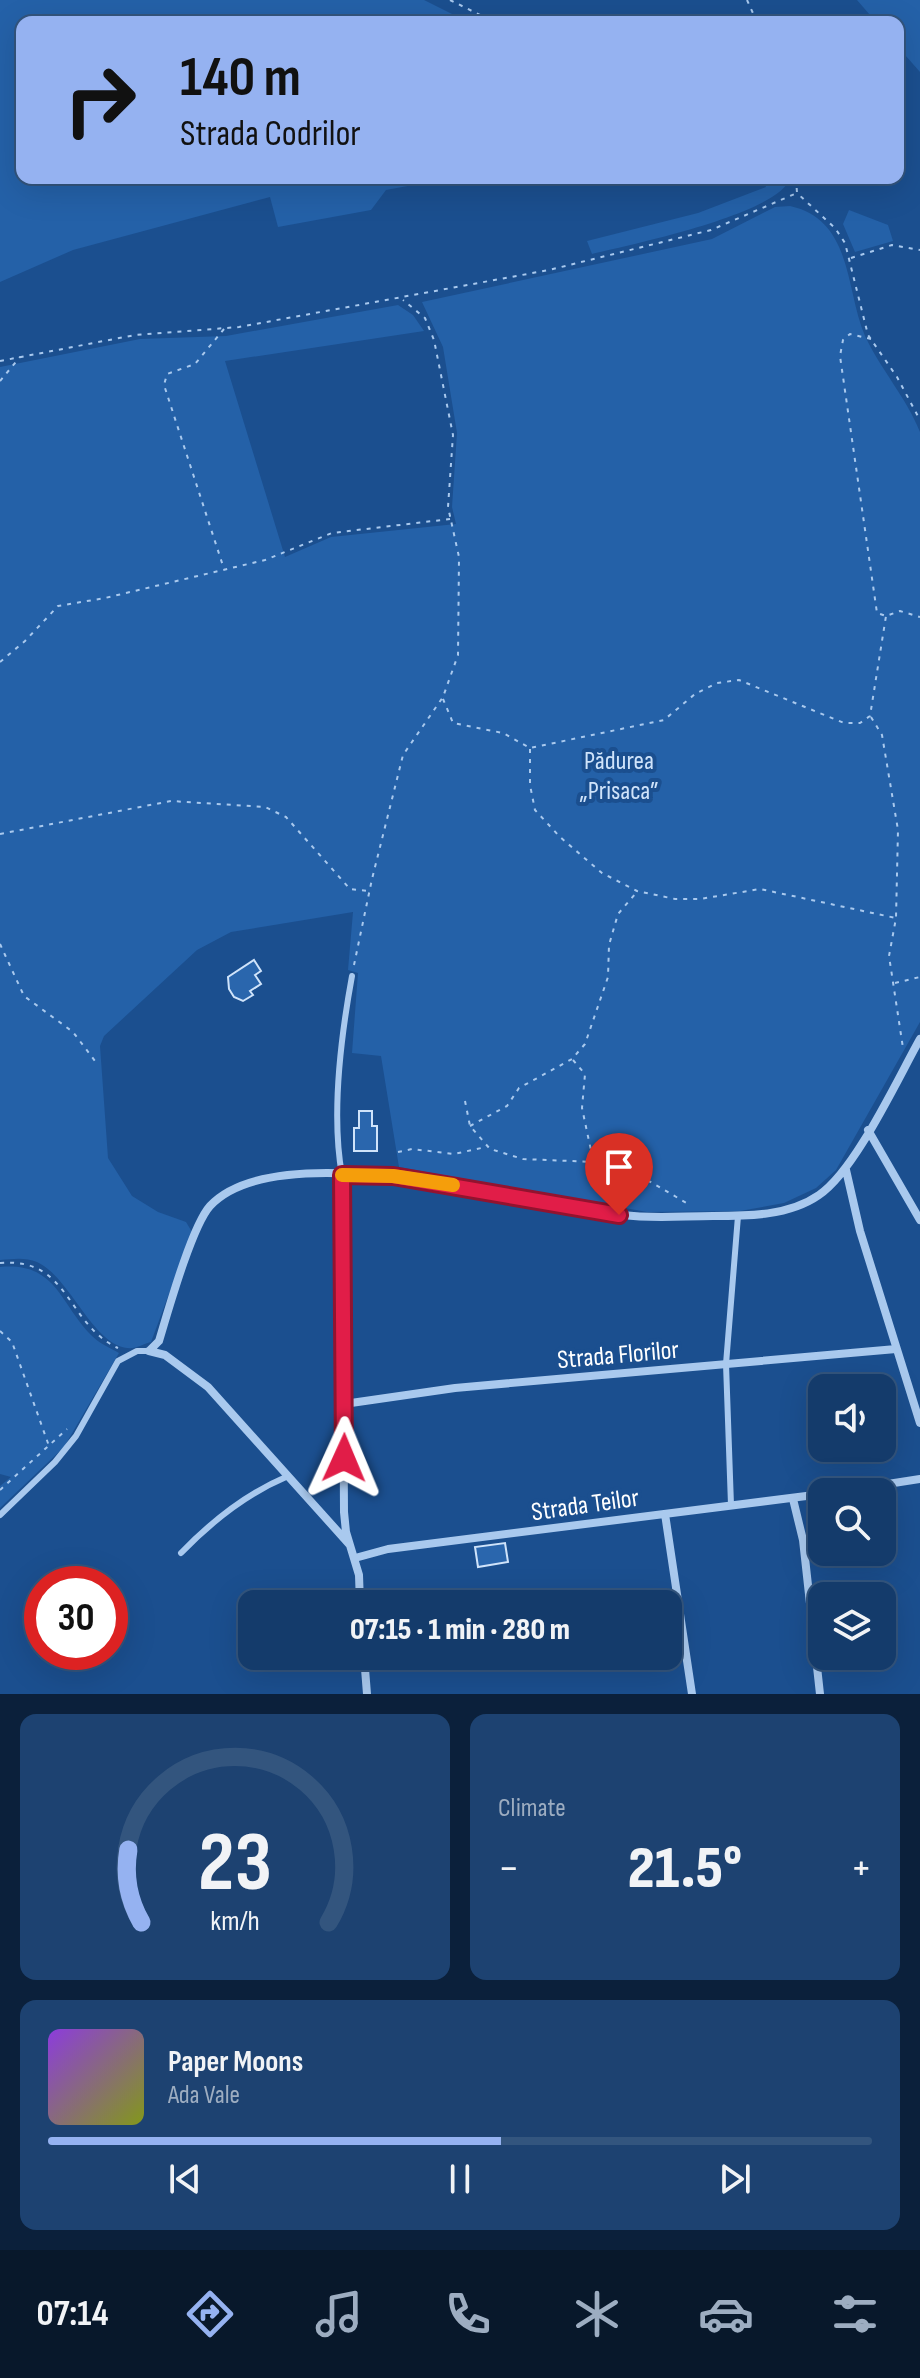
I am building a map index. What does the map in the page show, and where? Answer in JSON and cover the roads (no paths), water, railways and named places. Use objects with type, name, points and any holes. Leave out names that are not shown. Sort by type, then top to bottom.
[{"type":"street","points":[[149,1351],[159,1341],[200,1221],[218,1199],[259,1178],[393,1176],[619,1215],[738,1216],[799,1205],[832,1185],[846,1170],[920,1039]]},
{"type":"street","points":[[868,1130],[920,1220]]},
{"type":"street","points":[[846,1170],[860,1231],[920,1423]]},
{"type":"street","points":[[342,1175],[344,1512],[349,1545],[355,1558],[358,1590]]},
{"type":"street","name":"Strada Florilor","points":[[344,1404],[455,1388],[896,1349]]},
{"type":"street","points":[[149,1351],[165,1355],[208,1387],[349,1545]]},
{"type":"street","points":[[896,1483],[920,1479]]},
{"type":"street","name":"Strada Teilor","points":[[355,1558],[388,1549],[808,1496]]},
{"type":"street","points":[[793,1499],[803,1540],[820,1694]]},
{"type":"street","points":[[665,1514],[676,1590]]},
{"type":"street","points":[[682,1627],[692,1694]]},
{"type":"street","points":[[365,1670],[367,1694]]},
{"type":"lane","points":[[342,1175],[338,1132],[342,1049],[352,976]]},
{"type":"lane","points":[[731,1505],[726,1364],[738,1216]]},
{"type":"lane","points":[[0,1515],[55,1462],[76,1436],[118,1361],[131,1354],[149,1351]]},
{"type":"lane","points":[[181,1553],[249,1496],[286,1477]]},
{"type":"park label","name":"Pădurea „Prisaca”","points":[[619,775]]}]
